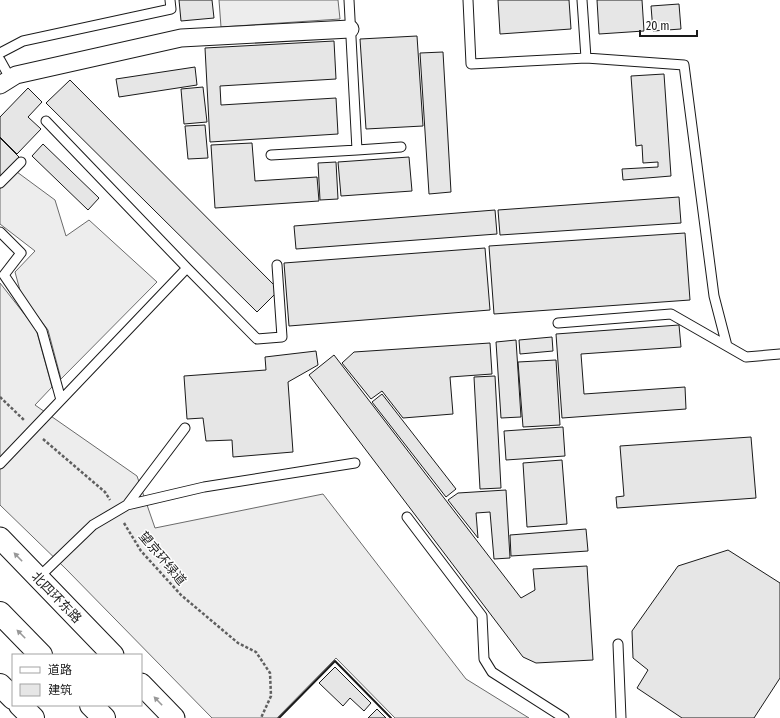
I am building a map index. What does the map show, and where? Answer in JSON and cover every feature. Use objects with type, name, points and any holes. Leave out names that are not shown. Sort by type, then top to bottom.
[{"type":"highway","points":[[0,614],[40,654]]},
{"type":"highway","points":[[0,685],[12,697]]},
{"type":"highway","points":[[21,706],[33,718]]},
{"type":"highway","points":[[92,706],[104,718]]},
{"type":"street","points":[[5,82],[16,75],[181,38],[350,29]]},
{"type":"street","name":"北四环东路","points":[[0,538],[112,654]]},
{"type":"street","points":[[142,685],[174,718]]},
{"type":"lane","points":[[0,53],[23,41],[171,9],[170,0]]},
{"type":"lane","points":[[349,0],[357,150]]},
{"type":"lane","points":[[468,0],[471,64],[586,58],[684,65],[714,296],[727,346]]},
{"type":"lane","points":[[582,0],[586,58]]},
{"type":"lane","points":[[0,60],[5,82]]},
{"type":"lane","points":[[46,122],[258,339],[282,336],[277,265]]},
{"type":"lane","points":[[271,155],[401,147]]},
{"type":"lane","points":[[0,183],[21,162]]},
{"type":"lane","points":[[0,232],[21,253],[4,275],[42,330],[61,400]]},
{"type":"lane","points":[[0,464],[187,268]]},
{"type":"lane","points":[[558,323],[671,314],[746,357],[780,354]]},
{"type":"lane","points":[[127,505],[185,428]]},
{"type":"lane","points":[[38,578],[93,526],[127,505],[204,487],[354,463]]},
{"type":"lane","points":[[407,517],[482,616],[484,659],[492,672],[564,718]]},
{"type":"lane","points":[[618,644],[621,718]]},
{"type":"path","name":"望京环绿道","points":[[0,397],[33,429],[105,492],[141,551],[181,595],[238,643],[256,652],[270,673],[271,696],[261,718]]},
{"type":"shaded area","points":[[219,0],[338,0],[340,19],[221,27]]},
{"type":"shaded area","points":[[17,172],[55,200],[66,236],[89,220],[157,282],[61,379],[48,330],[21,294],[15,272],[35,251],[0,224],[0,189]]},
{"type":"shaded area","points":[[0,283],[36,329],[52,387],[35,405],[137,476],[155,528],[323,494],[466,679],[529,718],[395,718],[336,658],[277,718],[212,718],[66,569],[0,505]]},
{"type":"building","points":[[179,0],[212,0],[214,18],[181,21]]},
{"type":"building","points":[[498,0],[569,0],[571,29],[500,34]]},
{"type":"building","points":[[597,0],[642,0],[644,31],[599,34]]},
{"type":"building","points":[[679,4],[681,29],[653,31],[651,6]]},
{"type":"building","points":[[417,36],[423,126],[366,129],[360,39]]},
{"type":"building","points":[[334,41],[336,79],[220,86],[221,105],[336,98],[338,134],[210,142],[205,48]]},
{"type":"building","points":[[443,52],[451,192],[429,194],[420,53]]},
{"type":"building","points":[[195,67],[197,85],[119,97],[116,79]]},
{"type":"building","points":[[664,74],[671,176],[623,180],[622,169],[658,167],[658,162],[643,163],[642,145],[636,146],[631,76]]},
{"type":"building","points":[[70,80],[279,290],[257,312],[46,103]]},
{"type":"building","points":[[203,87],[207,122],[184,124],[181,89]]},
{"type":"building","points":[[28,88],[42,102],[28,117],[41,129],[17,154],[0,137],[0,117]]},
{"type":"building","points":[[205,125],[208,158],[188,159],[185,126]]},
{"type":"building","points":[[0,138],[19,157],[0,176]]},
{"type":"building","points":[[252,143],[255,181],[317,177],[319,201],[215,208],[211,145]]},
{"type":"building","points":[[43,144],[99,198],[88,210],[32,156]]},
{"type":"building","points":[[409,157],[412,191],[341,196],[338,162]]},
{"type":"building","points":[[336,162],[338,199],[320,200],[318,163]]},
{"type":"building","points":[[679,197],[681,223],[500,235],[498,210]]},
{"type":"building","points":[[495,210],[497,234],[296,249],[294,226]]},
{"type":"building","points":[[685,233],[690,300],[494,314],[489,246]]},
{"type":"building","points":[[485,248],[490,310],[289,326],[284,263]]},
{"type":"building","points":[[679,325],[681,347],[581,354],[584,394],[685,387],[686,409],[562,418],[556,334]]},
{"type":"building","points":[[552,337],[553,351],[520,354],[519,340]]},
{"type":"building","points":[[516,340],[521,417],[501,418],[496,342]]},
{"type":"building","points":[[490,343],[492,374],[450,377],[453,414],[403,418],[382,391],[371,399],[342,363],[354,352]]},
{"type":"building","points":[[316,351],[318,365],[288,382],[293,452],[233,457],[232,440],[206,441],[203,418],[187,419],[184,376],[266,370],[265,357]]},
{"type":"building","points":[[334,355],[521,598],[535,590],[533,569],[587,566],[593,660],[536,663],[523,657],[309,375]]},
{"type":"building","points":[[556,360],[560,425],[523,427],[518,362]]},
{"type":"building","points":[[495,376],[501,488],[480,489],[474,377]]},
{"type":"building","points":[[382,394],[456,489],[446,497],[372,402]]},
{"type":"building","points":[[563,427],[565,456],[506,460],[504,431]]},
{"type":"building","points":[[751,437],[756,498],[617,508],[616,497],[624,496],[620,446]]},
{"type":"building","points":[[562,460],[567,524],[527,527],[523,463]]},
{"type":"building","points":[[506,490],[510,558],[494,559],[490,512],[476,513],[478,538],[448,500],[458,493]]},
{"type":"building","points":[[586,529],[588,551],[511,556],[510,535]]},
{"type":"building","points":[[728,550],[780,583],[780,678],[754,718],[682,718],[637,688],[648,670],[633,658],[632,631],[678,566]]},
{"type":"building","points":[[335,667],[371,703],[364,711],[350,698],[343,706],[319,683]]},
{"type":"building","points":[[377,709],[386,718],[368,718]]},
{"type":"wall","points":[[279,718],[335,661],[391,718]]}]
